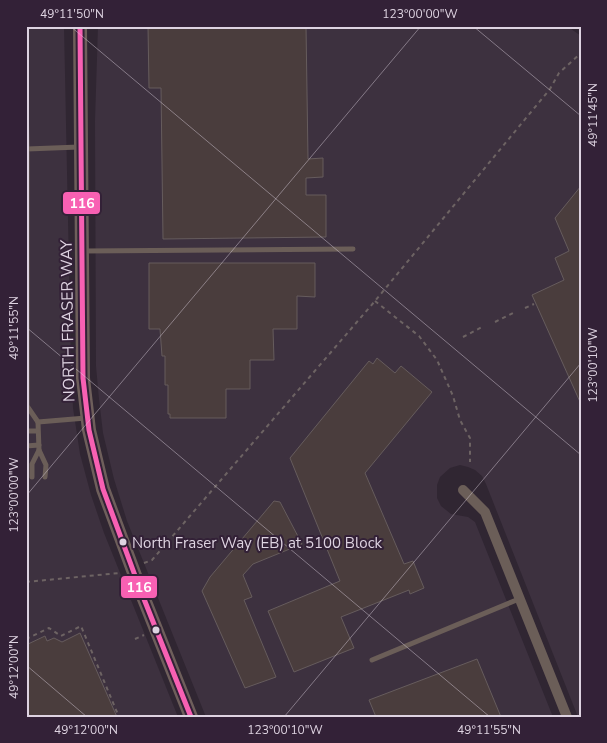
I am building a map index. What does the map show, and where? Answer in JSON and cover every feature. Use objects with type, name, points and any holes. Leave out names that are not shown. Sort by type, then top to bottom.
[{"type":"street","name":"NORTH FRASER WAY","points":[[80,26],[83,378],[88,418],[96,461],[109,508],[191,717]]},
{"type":"street","points":[[463,490],[485,512],[567,717]]},
{"type":"lane","points":[[26,98],[27,406],[38,422],[39,448],[46,465],[45,477]]},
{"type":"lane","points":[[27,149],[82,147]]},
{"type":"lane","points":[[83,252],[353,249]]},
{"type":"lane","points":[[38,422],[88,418]]},
{"type":"lane","points":[[26,431],[38,431]]},
{"type":"lane","points":[[26,446],[39,448]]},
{"type":"lane","points":[[32,478],[32,464],[39,448]]},
{"type":"lane","points":[[372,660],[520,599]]},
{"type":"path","points":[[144,563],[152,560],[375,301],[550,89],[559,73],[581,53]]},
{"type":"path","points":[[375,301],[419,336],[437,360],[453,396],[460,420],[470,438],[470,462]]},
{"type":"path","points":[[525,308],[534,304]]},
{"type":"path","points":[[495,322],[513,314]]},
{"type":"path","points":[[463,337],[482,328]]},
{"type":"path","points":[[26,582],[120,573]]},
{"type":"path","points":[[26,640],[48,628],[61,636],[81,626],[118,717]]},
{"type":"path","points":[[135,639],[144,635]]},
{"type":"shaded area","points":[[26,26],[64,26],[71,365],[73,408],[80,454],[104,533],[178,717],[26,717]]},
{"type":"shaded area","points":[[98,26],[567,26],[581,36],[581,717],[578,717],[486,484],[482,476],[475,470],[460,465],[450,468],[440,477],[437,485],[437,498],[441,506],[451,514],[468,517],[475,522],[553,717],[206,717],[127,521],[103,433],[96,366],[95,121]]},
{"type":"building","points":[[148,26],[306,26],[308,159],[323,158],[323,177],[306,178],[306,195],[326,195],[326,237],[163,239],[161,88],[149,88]]},
{"type":"building","points":[[581,186],[581,404],[532,295],[564,280],[555,258],[569,251],[555,218]]},
{"type":"building","points":[[149,263],[315,263],[315,297],[297,296],[297,329],[273,329],[274,360],[250,360],[250,389],[226,389],[226,418],[170,418],[170,414],[168,414],[168,385],[165,385],[165,356],[162,356],[160,329],[149,329]]},
{"type":"building","points":[[377,358],[395,373],[401,366],[432,392],[365,473],[404,564],[413,561],[424,588],[410,594],[409,590],[341,617],[354,648],[294,672],[268,611],[340,581],[290,458],[369,361],[373,364]]},
{"type":"building","points":[[274,501],[280,502],[302,544],[253,564],[243,575],[252,597],[244,600],[276,677],[245,688],[202,591],[210,577]]},
{"type":"building","points":[[80,633],[117,717],[26,717],[26,645],[45,636],[47,641],[54,638],[62,642]]},
{"type":"building","points":[[477,659],[501,717],[376,717],[369,700]]},
{"type":"transit line","name":"116","points":[[80,26],[83,378],[89,430],[103,489],[191,717]]},
{"type":"place","name":"North Fraser Way (EB) at 5100 Block","points":[[123,542]]}]
